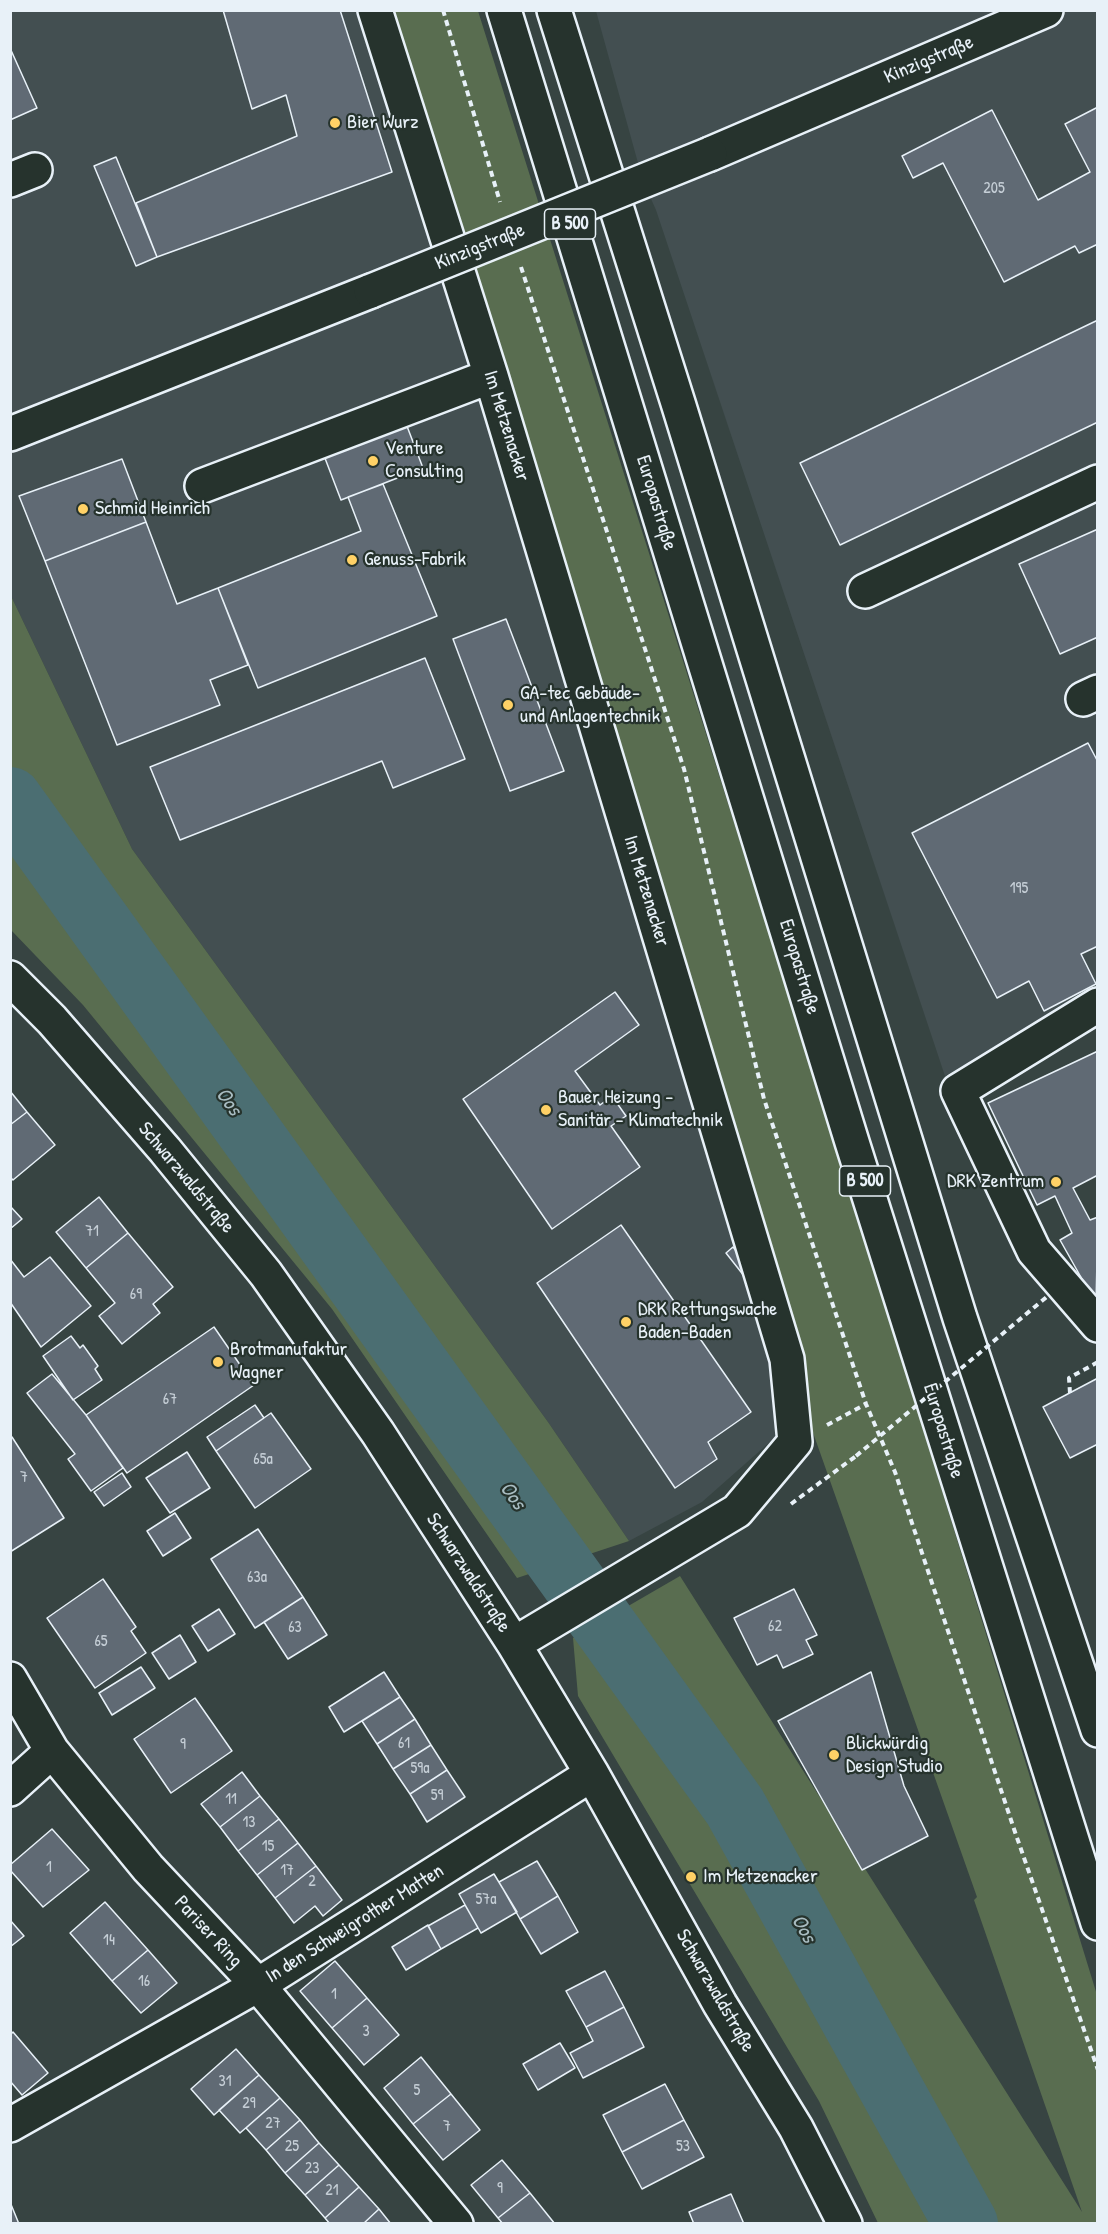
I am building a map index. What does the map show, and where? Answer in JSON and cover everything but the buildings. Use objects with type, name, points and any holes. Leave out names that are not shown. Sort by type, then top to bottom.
[{"type":"street","name":"Im Metzenacker","points":[[375,10],[491,376],[784,1348],[789,1371],[795,1442],[736,1511],[514,1644]]},
{"type":"street","name":"Europastraße","points":[[504,10],[852,1142],[1098,1923]]},
{"type":"street","name":"B 500","points":[[554,10],[679,406],[960,1318],[1098,1730]]},
{"type":"street","name":"Kinzigstraße","points":[[10,434],[710,154],[1046,10]]},
{"type":"street","points":[[202,486],[491,376]]},
{"type":"street","points":[[865,591],[1098,482]]},
{"type":"street","name":"Schwarzwaldstraße","points":[[10,978],[52,1020],[165,1150],[266,1274],[378,1433],[514,1644],[592,1774],[720,2004],[796,2128],[844,2223]]},
{"type":"street","points":[[1098,1005],[958,1091],[1034,1251],[1098,1325]]},
{"type":"street","name":"Pariser Ring","points":[[10,1679],[52,1751],[148,1868],[258,1985],[10,2125]]},
{"type":"street","points":[[10,1789],[52,1751]]},
{"type":"street","name":"In den Schweigrother Matten","points":[[456,2223],[258,1985],[592,1774]]},
{"type":"path","points":[[443,10],[503,213]]},
{"type":"path","points":[[518,258],[684,769],[764,1099],[866,1404],[895,1472],[1015,1832],[1098,2070]]},
{"type":"path","points":[[790,1505],[856,1456],[1049,1295]]},
{"type":"path","points":[[1070,1393],[1070,1378],[1098,1362]]},
{"type":"shaded area","points":[[11,11],[370,11],[806,1410],[702,1502],[629,1541],[548,1422],[132,849],[11,596]]},
{"type":"shaded area","points":[[596,11],[1097,11],[1097,993],[945,1076],[656,210],[643,181]]},
{"type":"green space","points":[[379,11],[478,11],[836,1146],[1097,1995],[1097,2223],[878,2223],[819,2101],[578,1696],[573,1638],[680,1576],[1082,2212],[974,1900],[977,1897],[787,1359]]},
{"type":"green space","points":[[11,596],[132,849],[548,1422],[629,1541],[517,1578],[332,1309],[83,1005],[11,930]]},
{"type":"waterway","name":"Oos","points":[[10,799],[735,1807],[966,2224]]},
{"type":"place","name":"Bier Wurz","points":[[335,123]]},
{"type":"place","name":"Venture Consulting","points":[[373,461]]},
{"type":"place","name":"Schmid Heinrich","points":[[83,509]]},
{"type":"place","name":"Genuss-Fabrik","points":[[352,560]]},
{"type":"place","name":"GA-tec Gebäude- und Anlagentechnik","points":[[508,705]]},
{"type":"place","name":"Bauer Heizung - Sanitär - Klimatechnik","points":[[546,1110]]},
{"type":"place","name":"DRK Zentrum","points":[[1056,1182]]},
{"type":"place","name":"DRK Rettungswache Baden-Baden","points":[[626,1322]]},
{"type":"place","name":"Brotmanufaktur Wagner","points":[[218,1362]]},
{"type":"place","name":"Blickwürdig Design Studio","points":[[834,1755]]},
{"type":"place","name":"Im Metzenacker","points":[[691,1877]]}]
